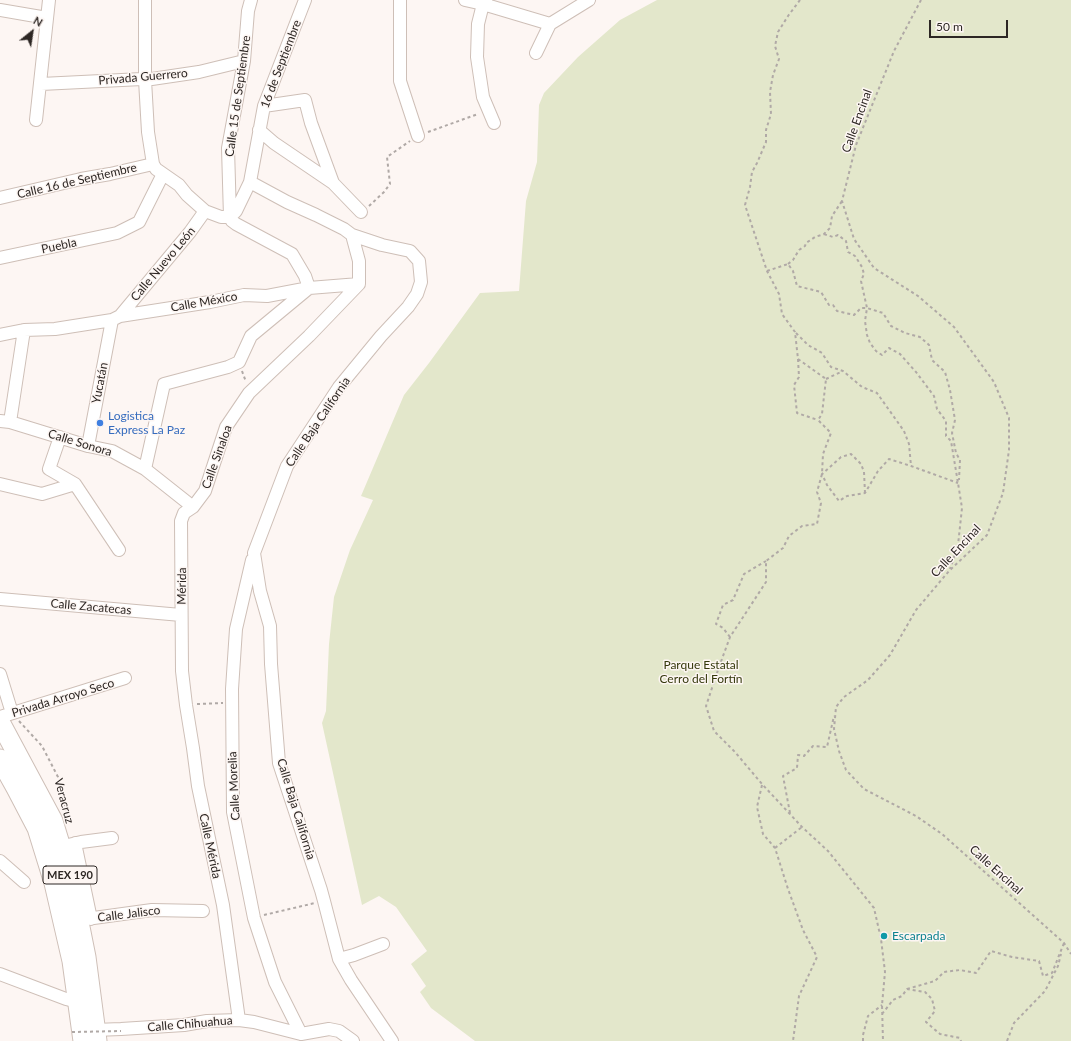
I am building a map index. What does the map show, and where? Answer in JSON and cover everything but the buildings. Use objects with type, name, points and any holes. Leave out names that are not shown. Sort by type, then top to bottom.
[{"type":"main road","name":"MEX 190","points":[[4,717],[53,821],[68,845],[70,877],[85,920],[87,1036]]},
{"type":"main road","name":"MEX 190","points":[[0,759],[37,828],[54,883],[72,961],[78,1002],[87,1036]]},
{"type":"street","points":[[36,120],[49,0]]},
{"type":"street","points":[[145,0],[145,80],[148,132],[153,164],[156,169],[179,185],[187,195],[205,211],[221,217],[230,217],[236,224],[292,254],[305,276],[309,288],[251,336],[239,362],[228,367],[164,384],[145,469]]},
{"type":"street","name":"Calle 15 de Septiembre","points":[[230,217],[228,148],[244,61],[248,11],[251,0]]},
{"type":"street","name":"16 de Septiembre","points":[[230,217],[236,211],[250,182],[264,106],[305,0]]},
{"type":"street","points":[[400,0],[400,81],[418,136]]},
{"type":"street","points":[[465,0],[485,2],[550,24]]},
{"type":"street","points":[[536,53],[550,24],[589,0]]},
{"type":"street","points":[[485,2],[478,24],[477,58],[484,97],[494,123]]},
{"type":"street","points":[[0,10],[47,18]]},
{"type":"street","name":"Privada Guerrero","points":[[41,84],[142,78],[145,80],[199,72],[244,61]]},
{"type":"street","points":[[264,106],[305,100],[311,123],[333,183]]},
{"type":"street","points":[[259,130],[274,144],[333,183],[361,212]]},
{"type":"street","name":"Calle 16 de Septiembre","points":[[0,198],[153,164]]},
{"type":"street","name":"Puebla","points":[[0,258],[117,233],[139,222],[163,174]]},
{"type":"street","name":"Calle Baja California","points":[[250,182],[287,202],[337,225],[352,235],[382,245],[410,251],[419,260],[421,282],[417,294],[408,307],[381,336],[339,387],[287,466],[254,553],[260,591],[270,626],[271,664],[279,763],[321,890],[339,959],[351,980],[392,1041]]},
{"type":"street","name":"Calle Nuevo León","points":[[116,318],[190,232],[205,211]]},
{"type":"street","points":[[352,235],[359,262],[359,284]]},
{"type":"street","name":"Calle México","points":[[0,335],[24,330],[55,329],[244,295],[267,296],[309,288],[359,284]]},
{"type":"street","name":"Calle Sinaloa","points":[[193,507],[205,491],[226,427],[249,393],[309,336],[359,284]]},
{"type":"street","name":"Yucatán","points":[[88,446],[116,318]]},
{"type":"street","points":[[5,422],[24,330]]},
{"type":"street","name":"Calle Sonora","points":[[5,422],[88,446],[112,451],[145,469],[193,507]]},
{"type":"street","points":[[60,437],[49,468],[75,484],[119,550]]},
{"type":"street","points":[[0,484],[42,494],[75,484]]},
{"type":"street","name":"Mérida","points":[[182,671],[181,521],[184,513],[193,507]]},
{"type":"street","name":"Calle Morelia","points":[[254,553],[236,629],[232,689],[233,812],[254,918],[275,982],[301,1034]]},
{"type":"street","name":"Calle Zacatecas","points":[[0,599],[181,615]]},
{"type":"street","name":"Calle Mérida","points":[[182,671],[198,786],[223,905],[239,1020]]},
{"type":"street","points":[[0,674],[4,717]]},
{"type":"street","name":"Privada Arroyo Seco","points":[[4,717],[125,678]]},
{"type":"street","points":[[68,845],[112,838]]},
{"type":"street","points":[[0,861],[24,882]]},
{"type":"street","name":"Calle Jalisco","points":[[85,920],[152,910],[203,911]]},
{"type":"street","points":[[339,959],[383,944]]},
{"type":"street","points":[[0,974],[66,999],[78,1002]]},
{"type":"street","name":"Calle Chihuahua","points":[[87,1036],[121,1030],[184,1025],[207,1021],[239,1020],[254,1022],[301,1034],[328,1029],[339,1031],[353,1041]]},
{"type":"path","points":[[800,0],[778,32],[775,46],[779,59],[773,75],[770,92],[771,114],[766,130],[766,142],[752,172],[745,205],[767,271],[779,294],[782,314],[795,332],[808,346],[822,353],[831,367],[843,371],[862,387],[877,393],[904,431],[909,444],[911,466]]},
{"type":"path","name":"Calle Encinal","points":[[921,0],[894,51],[856,145],[842,201],[854,239],[874,268],[918,296],[954,327],[994,382],[1009,418],[1010,450],[1003,494],[987,535],[949,571],[916,610],[890,655],[868,680],[844,697],[836,707],[834,729],[839,751],[846,770],[864,789],[916,816],[942,834],[1064,943],[1071,954]]},
{"type":"path","points":[[361,212],[384,192],[390,184],[387,157],[418,136],[489,110]]},
{"type":"path","points":[[767,271],[788,264],[806,243],[815,237],[824,234],[830,228],[832,216],[842,201]]},
{"type":"path","points":[[824,234],[833,237],[838,235],[846,241],[848,252],[855,256],[862,266],[864,274],[861,281],[867,308],[865,321],[866,335],[876,351],[882,355],[889,348],[900,354],[934,396],[937,409],[946,421],[946,436],[951,441],[962,508],[958,545],[949,571]]},
{"type":"path","points":[[788,264],[793,271],[797,286],[821,292],[829,305],[833,305],[836,311],[854,315],[861,308],[867,308],[883,313],[891,326],[905,333],[920,337],[929,345],[932,360],[945,372],[950,390],[955,420],[952,433],[956,453],[960,460],[958,483]]},
{"type":"path","points":[[730,637],[723,628],[716,624],[724,605],[733,600],[744,574],[766,561],[782,548],[789,536],[802,526],[817,524],[821,503],[818,492],[822,474],[823,454],[831,433],[818,420],[797,413],[794,385],[799,377],[795,332]]},
{"type":"path","points":[[798,359],[826,379]]},
{"type":"path","points":[[239,362],[249,393]]},
{"type":"path","points":[[826,379],[843,371]]},
{"type":"path","points":[[818,420],[822,414],[826,379]]},
{"type":"path","points":[[822,474],[842,457],[851,454],[861,464],[864,472],[865,493]]},
{"type":"path","points":[[822,474],[827,486],[839,501],[847,496],[865,493],[878,471],[889,459],[958,483]]},
{"type":"path","points":[[766,561],[766,582],[730,637],[706,706],[714,730],[802,827],[828,851],[874,908],[881,939],[885,972],[882,1005],[883,1041]]},
{"type":"path","points":[[186,705],[232,702]]},
{"type":"path","points":[[790,814],[783,776],[797,768],[798,756],[804,756],[814,746],[827,747],[836,707]]},
{"type":"path","name":"Veracruz","points":[[4,717],[42,746],[58,777],[69,821]]},
{"type":"path","points":[[762,784],[757,807],[763,834],[775,848],[803,930],[817,957],[799,996],[793,1041]]},
{"type":"path","points":[[775,848],[802,827]]},
{"type":"path","points":[[254,918],[324,901]]},
{"type":"path","points":[[882,1014],[893,1000],[902,996],[907,988],[935,981],[944,972],[960,970],[976,973],[991,951],[1012,957],[1039,961],[1043,976],[1052,973],[1064,943]]},
{"type":"path","points":[[1007,1041],[1014,1023],[1045,991],[1058,966],[1064,943]]},
{"type":"path","points":[[907,988],[925,992],[932,999],[935,1011],[926,1022],[940,1034],[960,1038],[961,1041]]},
{"type":"path","points":[[863,1041],[868,1016],[882,1005]]},
{"type":"path","points":[[87,1036],[121,1031]]},
{"type":"green space","name":"Parque Estatal Cerro del Fortín","points":[[657,0],[1071,0],[1071,1041],[475,1041],[431,1008],[420,992],[426,986],[411,964],[427,951],[396,907],[379,896],[362,905],[322,723],[326,711],[329,644],[334,597],[350,550],[373,500],[361,496],[404,395],[480,293],[519,291],[526,201],[537,162],[539,105],[544,93],[578,57],[620,20]]},
{"type":"place","name":"Logistica Express La Paz","points":[[100,423]]},
{"type":"place","name":"Escarpada","points":[[884,936]]}]
